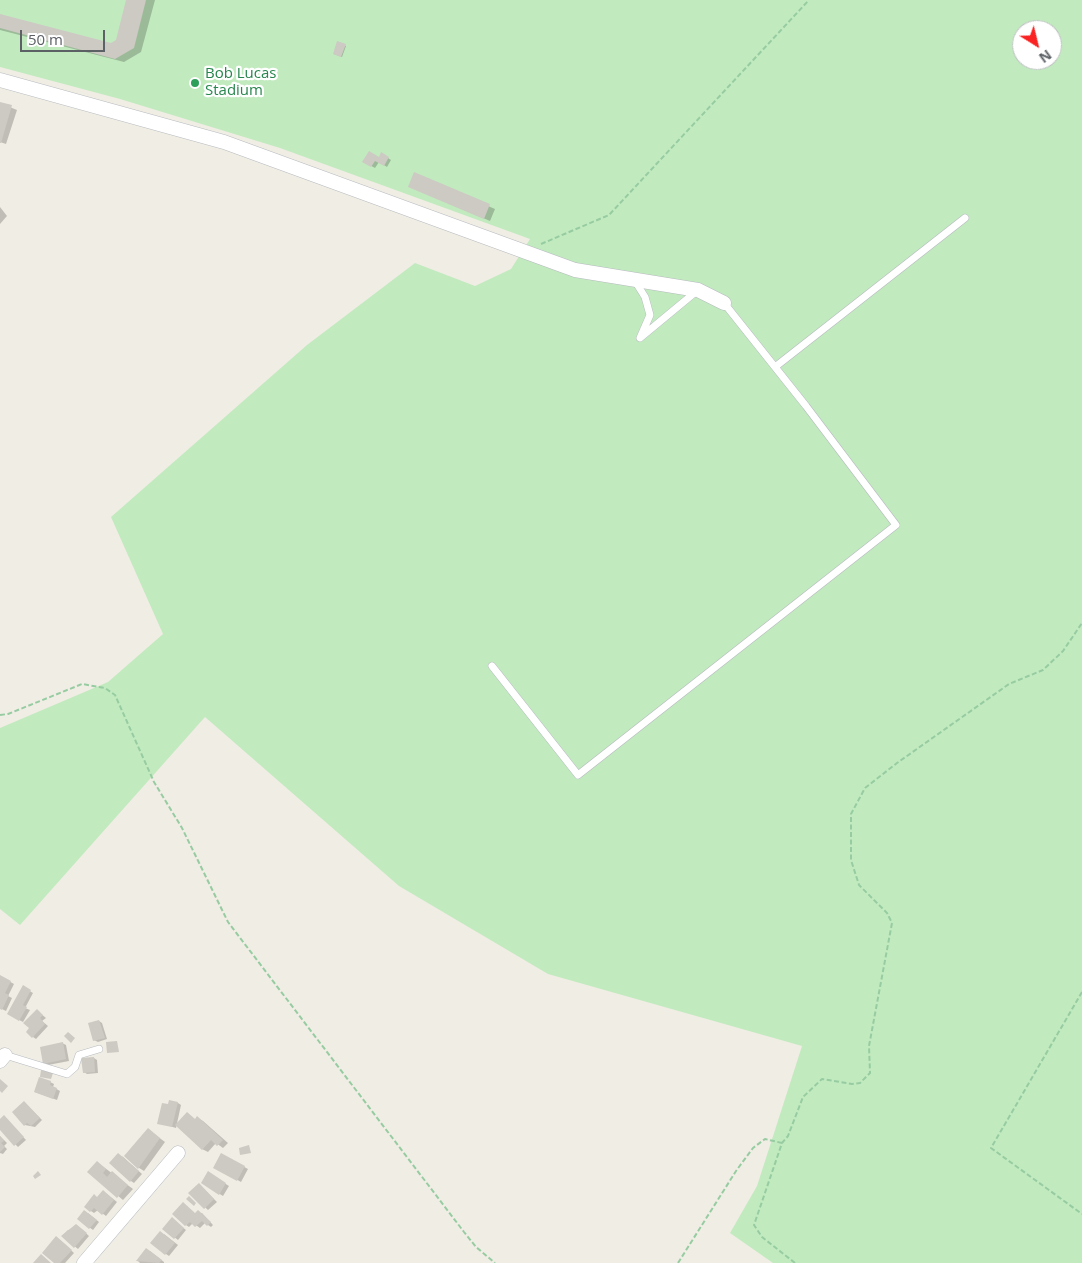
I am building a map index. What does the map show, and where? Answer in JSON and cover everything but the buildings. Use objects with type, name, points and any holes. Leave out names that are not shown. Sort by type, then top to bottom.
[{"type":"street","points":[[0,80],[224,142],[575,270],[698,290],[724,303]]},
{"type":"street","points":[[84,1263],[178,1153]]},
{"type":"lane","points":[[775,367],[965,218]]},
{"type":"lane","points":[[634,279],[645,297],[650,315],[640,338],[698,290]]},
{"type":"lane","points":[[492,666],[578,775],[896,525],[724,303]]},
{"type":"lane","points":[[2,1058],[67,1074],[75,1067],[79,1054],[99,1049]]},
{"type":"path","points":[[535,256],[540,244],[609,215],[809,0]]},
{"type":"path","points":[[795,1263],[762,1237],[754,1225],[782,1143],[788,1136],[804,1097],[814,1084],[822,1078],[852,1084],[860,1083],[870,1073],[869,1046],[892,923],[887,913],[859,885],[851,860],[851,814],[865,788],[897,763],[1009,684],[1043,670],[1063,651],[1082,623]]},
{"type":"path","points":[[0,715],[8,714],[82,684],[105,688],[115,695],[154,782],[182,828],[228,922],[464,1232],[476,1247],[495,1263]]},
{"type":"path","points":[[1082,992],[991,1148],[1082,1214]]},
{"type":"path","points":[[678,1263],[736,1171],[753,1148],[765,1139],[782,1143]]},
{"type":"green space","points":[[0,0],[1082,0],[1082,1263],[773,1263],[730,1233],[757,1186],[802,1046],[548,974],[399,886],[205,717],[20,925],[0,909],[0,728],[108,682],[163,634],[111,517],[307,345],[415,263],[475,286],[511,269],[530,239],[280,148],[120,99],[0,67]]},
{"type":"place","name":"Bob Lucas Stadium","points":[[195,83]]}]
